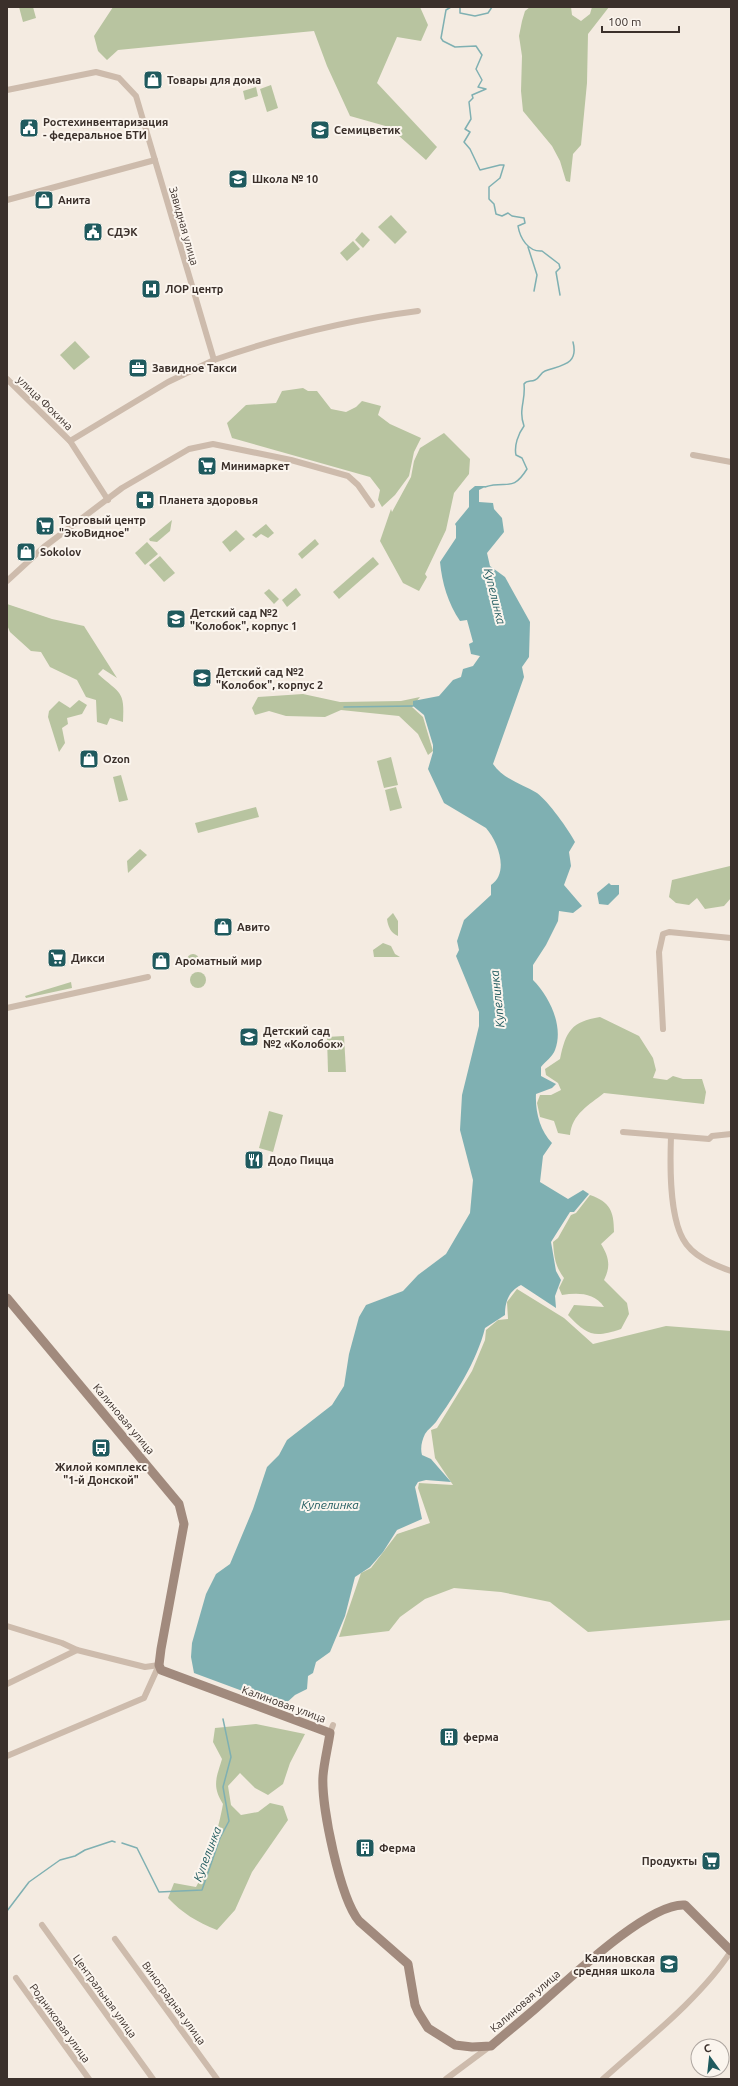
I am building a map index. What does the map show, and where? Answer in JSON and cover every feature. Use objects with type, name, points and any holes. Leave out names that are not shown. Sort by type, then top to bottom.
[{"type":"street","name":"Завидная улица","points":[[7,90],[96,72],[119,78],[136,96],[214,360]]},
{"type":"street","points":[[7,200],[155,160]]},
{"type":"street","points":[[70,441],[168,382],[214,360],[242,350],[341,323],[418,311]]},
{"type":"street","name":"улица Фокина","points":[[7,380],[70,441],[108,500]]},
{"type":"street","points":[[7,581],[44,547],[122,488],[189,450],[213,444],[291,460],[348,476],[358,486],[372,505]]},
{"type":"street","points":[[693,455],[731,462]]},
{"type":"street","points":[[663,1030],[659,952],[663,934],[669,932],[731,938]]},
{"type":"street","points":[[7,1008],[148,977]]},
{"type":"street","points":[[623,1132],[709,1139],[712,1136],[731,1134]]},
{"type":"street","points":[[671,1136],[671,1191],[682,1239],[694,1252],[705,1259],[731,1270]]},
{"type":"street","name":"Калиновая улица","points":[[7,1298],[179,1504],[184,1524],[159,1665],[164,1672],[331,1729],[323,1777],[328,1824],[344,1892],[353,1913],[408,1964],[415,2005],[428,2028],[455,2045],[472,2047],[491,2046],[614,1940],[654,1915],[677,1905],[685,1906],[731,1951]]},
{"type":"street","points":[[7,1626],[62,1643],[77,1650],[145,1667],[159,1665]]},
{"type":"street","points":[[7,1684],[77,1650]]},
{"type":"street","points":[[7,1756],[144,1698],[159,1665]]},
{"type":"street","name":"Центральная улица","points":[[42,1925],[153,2079]]},
{"type":"street","name":"Виноградная улица","points":[[115,1939],[216,2079]]},
{"type":"street","points":[[603,2079],[668,2021],[720,1969],[731,1951]]},
{"type":"street","name":"Родниковая улица","points":[[16,1978],[89,2079]]},
{"type":"street","points":[[446,2079],[491,2046]]},
{"type":"green space","points":[[19,7],[33,7],[36,18],[23,22]]},
{"type":"green space","points":[[113,7],[420,7],[428,25],[421,41],[397,37],[377,83],[437,147],[426,160],[389,127],[350,116],[327,66],[314,31],[118,50],[107,60],[98,51],[94,36]]},
{"type":"green space","points":[[530,7],[571,7],[572,15],[581,21],[590,14],[592,7],[609,7],[588,34],[587,83],[581,145],[573,154],[570,182],[566,181],[560,161],[552,146],[523,111],[521,91],[522,56],[519,36],[525,11]]},
{"type":"green space","points":[[271,85],[278,108],[267,112],[260,89]]},
{"type":"green space","points":[[256,87],[258,96],[245,100],[243,91]]},
{"type":"green space","points":[[391,215],[407,232],[395,244],[378,227]]},
{"type":"green space","points":[[362,232],[370,240],[363,248],[355,240]]},
{"type":"green space","points":[[353,241],[360,249],[347,261],[340,253]]},
{"type":"green space","points":[[75,341],[90,357],[74,370],[60,355]]},
{"type":"green space","points":[[303,388],[308,391],[317,391],[331,409],[346,412],[356,407],[362,401],[381,406],[378,415],[390,424],[421,438],[414,452],[409,476],[395,495],[382,507],[378,500],[380,490],[370,477],[232,438],[227,423],[246,405],[276,403],[282,391]]},
{"type":"green space","points":[[444,433],[470,459],[469,474],[454,493],[446,530],[425,574],[427,577],[419,591],[403,583],[380,541],[391,509],[392,512],[411,477],[414,461],[420,448]]},
{"type":"green space","points":[[172,520],[170,531],[157,542],[150,541],[149,539]]},
{"type":"green space","points":[[266,524],[274,533],[268,538],[261,534],[256,538],[252,535]]},
{"type":"green space","points":[[236,530],[245,539],[230,552],[222,542]]},
{"type":"green space","points":[[315,539],[319,544],[302,559],[298,554]]},
{"type":"green space","points":[[147,542],[158,554],[145,565],[135,553]]},
{"type":"green space","points":[[160,556],[175,573],[164,582],[149,565]]},
{"type":"green space","points":[[373,557],[379,564],[339,599],[333,592]]},
{"type":"green space","points":[[296,588],[301,595],[287,607],[282,600]]},
{"type":"green space","points":[[269,589],[279,599],[274,604],[264,593]]},
{"type":"green space","points":[[7,604],[52,619],[84,626],[117,678],[103,669],[98,674],[120,694],[123,704],[123,722],[110,718],[107,725],[97,722],[96,700],[86,697],[77,680],[50,667],[41,652],[31,651],[10,632],[7,625]]},
{"type":"green space","points":[[303,694],[340,702],[401,701],[420,697],[412,707],[423,717],[433,751],[428,755],[418,734],[399,716],[341,710],[325,717],[286,716],[269,711],[255,715],[252,708],[258,697]]},
{"type":"green space","points":[[79,700],[87,705],[82,714],[67,718],[68,724],[62,728],[65,743],[59,752],[48,717],[49,711],[59,701],[70,708]]},
{"type":"green space","points":[[391,757],[398,785],[384,788],[377,761]]},
{"type":"green space","points":[[121,775],[128,800],[119,802],[113,777]]},
{"type":"green space","points":[[396,787],[402,808],[390,811],[385,790]]},
{"type":"green space","points":[[256,807],[259,817],[198,833],[195,823]]},
{"type":"green space","points":[[140,849],[147,855],[128,873],[127,861]]},
{"type":"green space","points":[[730,866],[731,898],[724,906],[705,909],[697,898],[689,905],[676,903],[669,897],[672,880]]},
{"type":"green space","points":[[393,913],[398,921],[398,936],[392,931],[387,922],[387,919]]},
{"type":"green space","points":[[383,943],[391,946],[395,954],[400,957],[374,957],[373,950]]},
{"type":"green space","points":[[191,954],[195,954],[199,960],[195,966],[191,966],[187,962],[187,958]]},
{"type":"green space","points":[[195,972],[201,972],[206,977],[204,986],[201,988],[195,988],[190,983],[190,977]]},
{"type":"green space","points":[[71,982],[72,988],[26,998],[25,996]]},
{"type":"green space","points":[[600,1017],[639,1036],[653,1058],[656,1070],[653,1078],[667,1080],[673,1076],[683,1079],[702,1079],[706,1092],[704,1104],[604,1093],[582,1111],[574,1121],[570,1135],[558,1133],[554,1121],[540,1117],[537,1103],[540,1095],[551,1095],[561,1090],[558,1083],[546,1075],[545,1069],[560,1059],[562,1049],[571,1029],[582,1022]]},
{"type":"green space","points":[[344,1036],[346,1072],[328,1072],[327,1037]]},
{"type":"green space","points":[[269,1111],[283,1115],[273,1152],[259,1148]]},
{"type":"green space","points":[[590,1195],[606,1204],[612,1213],[614,1232],[601,1244],[606,1253],[608,1262],[608,1270],[604,1280],[627,1303],[629,1314],[621,1329],[604,1334],[586,1331],[568,1315],[574,1305],[604,1307],[600,1302],[590,1296],[579,1294],[562,1295],[559,1288],[564,1278],[557,1265],[554,1252],[553,1242],[558,1238],[571,1215],[576,1213]]},
{"type":"green space","points":[[517,1289],[564,1318],[593,1344],[666,1326],[731,1331],[731,1620],[588,1632],[550,1602],[501,1592],[454,1588],[425,1599],[400,1617],[389,1631],[339,1637],[361,1573],[371,1568],[397,1534],[430,1523],[418,1488],[419,1483],[453,1485],[435,1458],[431,1430],[437,1428],[472,1371],[485,1340],[486,1330],[498,1320],[508,1319],[507,1302]]},
{"type":"green space","points":[[256,1724],[305,1734],[290,1763],[283,1784],[268,1795],[255,1788],[240,1773],[228,1786],[231,1805],[241,1815],[258,1812],[270,1803],[283,1806],[288,1820],[252,1872],[235,1910],[217,1930],[190,1917],[168,1898],[174,1883],[196,1887],[205,1869],[216,1835],[223,1804],[216,1787],[222,1759],[213,1742],[215,1728]]},
{"type":"water","name":"Купелинка","points":[[475,486],[487,486],[479,490],[479,502],[493,503],[494,509],[502,518],[504,532],[487,553],[490,566],[505,577],[530,622],[529,657],[522,667],[524,677],[493,764],[502,774],[542,797],[558,816],[572,837],[575,842],[569,852],[571,866],[564,885],[582,906],[573,913],[559,911],[558,921],[546,945],[533,965],[533,980],[550,1004],[554,1013],[558,1032],[555,1050],[551,1057],[541,1067],[541,1076],[556,1084],[552,1088],[536,1094],[537,1114],[541,1127],[552,1143],[543,1156],[540,1182],[568,1199],[583,1190],[589,1194],[574,1212],[570,1212],[551,1242],[556,1271],[561,1280],[555,1296],[556,1308],[521,1285],[510,1294],[505,1315],[485,1328],[477,1353],[465,1377],[451,1401],[436,1422],[425,1434],[422,1441],[422,1455],[431,1459],[451,1482],[426,1480],[418,1482],[415,1487],[422,1519],[397,1530],[383,1552],[370,1567],[355,1577],[345,1616],[330,1652],[316,1662],[313,1673],[308,1676],[307,1689],[295,1695],[283,1706],[194,1673],[191,1657],[192,1643],[206,1594],[216,1574],[230,1564],[253,1509],[267,1467],[279,1455],[287,1440],[332,1405],[344,1386],[349,1354],[359,1317],[366,1305],[403,1291],[418,1275],[446,1254],[470,1213],[473,1180],[460,1130],[462,1095],[479,1026],[479,1012],[456,956],[459,950],[457,941],[464,920],[491,895],[491,885],[500,873],[501,866],[498,849],[491,834],[486,828],[444,803],[428,769],[433,752],[433,745],[424,715],[413,706],[413,701],[439,696],[453,680],[461,677],[463,669],[473,666],[480,656],[471,654],[469,644],[473,642],[467,620],[460,621],[452,607],[442,578],[440,562],[456,538],[455,524],[469,507],[469,491]]},
{"type":"water","points":[[609,883],[611,885],[619,885],[619,894],[608,905],[599,904],[597,893]]},
{"type":"waterway","name":"Купелинка","points":[[451,7],[446,10],[441,38],[443,41],[455,47],[476,46],[482,55],[476,69],[482,80],[478,87],[486,89],[472,95],[473,98],[469,102],[471,119],[465,129],[470,132],[464,142],[470,149],[480,170],[504,165],[500,178],[489,187],[489,199],[494,204],[496,214],[502,216],[508,213],[512,216],[524,218],[525,223],[518,226],[523,239],[529,247],[537,251],[542,251],[559,264],[560,268],[556,272],[560,295]]},
{"type":"waterway","name":"Купелинка","points":[[460,7],[460,13],[475,16],[488,13],[492,7]]},
{"type":"waterway","points":[[528,247],[537,275],[534,291]]},
{"type":"waterway","name":"Купелинка","points":[[485,487],[513,483],[517,481],[527,469],[522,458],[516,455],[517,440],[524,426],[522,420],[524,384],[526,382],[534,381],[545,371],[567,363],[571,360],[574,350],[573,342]]},
{"type":"waterway","points":[[344,707],[413,706]]},
{"type":"waterway","name":"Купелинка","points":[[122,1843],[137,1848],[159,1892],[202,1890],[220,1838],[229,1821],[223,1787],[231,1757],[223,1719]]},
{"type":"waterway","name":"Купелинка","points":[[7,1911],[29,1882],[60,1860],[75,1856],[85,1850],[112,1841],[115,1842]]},
{"type":"place","name":"Товары для дома","points":[[153,80]]},
{"type":"place","name":"Ростехинвентаризация - федеральное БТИ","points":[[29,128]]},
{"type":"place","name":"Семицветик","points":[[320,130]]},
{"type":"place","name":"Школа № 10","points":[[238,179]]},
{"type":"place","name":"Анита","points":[[44,200]]},
{"type":"place","name":"СДЭК","points":[[93,232]]},
{"type":"place","name":"ЛОР центр","points":[[151,289]]},
{"type":"place","name":"Завидное Такси","points":[[138,368]]},
{"type":"place","name":"Минимаркет","points":[[207,466]]},
{"type":"place","name":"Планета здоровья","points":[[145,500]]},
{"type":"place","name":"Торговый центр \"ЭкоВидное\"","points":[[45,526]]},
{"type":"place","name":"Sokolov","points":[[26,552]]},
{"type":"place","name":"Детский сад №2 \"Колобок\", корпус 1","points":[[176,619]]},
{"type":"place","name":"Детский сад №2 \"Колобок\", корпус 2","points":[[202,678]]},
{"type":"place","name":"Ozon","points":[[89,759]]},
{"type":"place","name":"Авито","points":[[223,927]]},
{"type":"place","name":"Дикси","points":[[57,958]]},
{"type":"place","name":"Ароматный мир","points":[[161,961]]},
{"type":"place","name":"Детский сад №2 «Колобок»","points":[[249,1037]]},
{"type":"place","name":"Додо Пицца","points":[[254,1160]]},
{"type":"place","name":"Жилой комплекс \"1-й Донской\"","points":[[101,1448]]},
{"type":"place","name":"ферма","points":[[449,1737]]},
{"type":"place","name":"Ферма","points":[[365,1848]]},
{"type":"place","name":"Продукты","points":[[711,1861]]},
{"type":"place","name":"Калиновская средняя школа","points":[[669,1964]]}]
